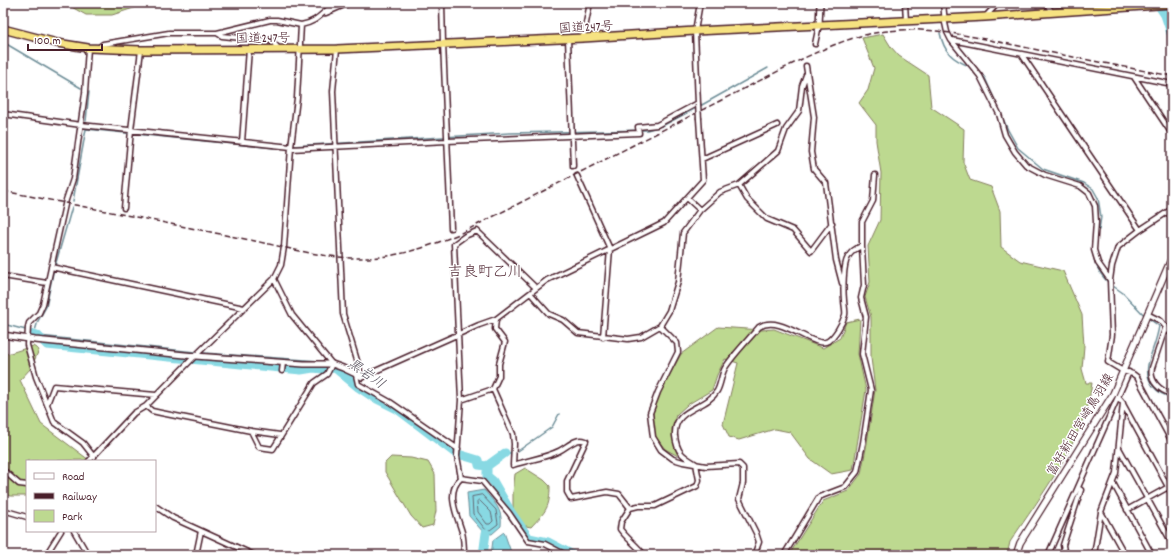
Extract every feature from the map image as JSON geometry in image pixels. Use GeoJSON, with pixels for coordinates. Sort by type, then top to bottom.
{"type":"FeatureCollection","features":[{"type":"Feature","properties":{"kind":"highway","name":"国道247号"},"geometry":{"type":"LineString","coordinates":[[3,29],[57,43],[88,48],[141,50],[279,48],[337,49],[568,39],[695,31],[985,17],[1052,13],[1141,4],[1152,6],[1172,4]]}},
{"type":"Feature","properties":{"kind":"main road","name":"富好新田宮崎鳥羽線"},"geometry":{"type":"LineString","coordinates":[[1016,555],[1020,543],[1126,372],[1145,320],[1171,260]]}},
{"type":"Feature","properties":{"kind":"street"},"geometry":{"type":"LineString","coordinates":[[322,15],[329,5],[337,3]]}},
{"type":"Feature","properties":{"kind":"street"},"geometry":{"type":"LineString","coordinates":[[98,48],[104,44],[169,33],[217,33],[270,20],[301,25],[310,23],[322,15],[349,3]]}},
{"type":"Feature","properties":{"kind":"street"},"geometry":{"type":"LineString","coordinates":[[442,3],[446,134],[451,228]]}},
{"type":"Feature","properties":{"kind":"street"},"geometry":{"type":"LineString","coordinates":[[583,38],[590,3]]}},
{"type":"Feature","properties":{"kind":"street"},"geometry":{"type":"LineString","coordinates":[[362,378],[458,334],[496,319],[531,294],[536,288],[547,280],[664,223],[687,198],[703,180],[695,31],[700,3]]}},
{"type":"Feature","properties":{"kind":"street"},"geometry":{"type":"LineString","coordinates":[[815,44],[819,25],[820,3]]}},
{"type":"Feature","properties":{"kind":"street"},"geometry":{"type":"LineString","coordinates":[[906,3],[906,21]]}},
{"type":"Feature","properties":{"kind":"street"},"geometry":{"type":"LineString","coordinates":[[943,3],[947,32],[951,40],[980,76],[999,114],[1005,136],[1014,152],[1026,165],[1045,175],[1080,186],[1089,194],[1095,206],[1096,222],[1094,250],[1098,263],[1110,280]]}},
{"type":"Feature","properties":{"kind":"street"},"geometry":{"type":"LineString","coordinates":[[985,17],[998,3]]}},
{"type":"Feature","properties":{"kind":"street"},"geometry":{"type":"LineString","coordinates":[[1046,3],[1052,13]]}},
{"type":"Feature","properties":{"kind":"street"},"geometry":{"type":"LineString","coordinates":[[91,460],[134,413],[146,406],[274,279],[281,266],[284,248],[291,147],[297,98],[301,25]]}},
{"type":"Feature","properties":{"kind":"street"},"geometry":{"type":"LineString","coordinates":[[217,33],[222,36],[272,41],[279,48]]}},
{"type":"Feature","properties":{"kind":"street"},"geometry":{"type":"LineString","coordinates":[[568,39],[573,166]]}},
{"type":"Feature","properties":{"kind":"street"},"geometry":{"type":"LineString","coordinates":[[951,40],[1172,84]]}},
{"type":"Feature","properties":{"kind":"street"},"geometry":{"type":"LineString","coordinates":[[88,48],[81,125],[72,179],[43,304],[39,313],[29,323],[27,344],[46,405],[54,422],[82,443],[94,456]]}},
{"type":"Feature","properties":{"kind":"street"},"geometry":{"type":"LineString","coordinates":[[242,142],[249,49]]}},
{"type":"Feature","properties":{"kind":"street"},"geometry":{"type":"LineString","coordinates":[[337,49],[333,91],[343,314],[362,378]]}},
{"type":"Feature","properties":{"kind":"street"},"geometry":{"type":"LineString","coordinates":[[124,208],[130,137],[141,50]]}},
{"type":"Feature","properties":{"kind":"street"},"geometry":{"type":"LineString","coordinates":[[1022,55],[1140,230]]}},
{"type":"Feature","properties":{"kind":"street"},"geometry":{"type":"LineString","coordinates":[[644,555],[620,529],[621,522],[630,508],[638,506],[655,506],[697,486],[700,480],[696,464],[681,455],[676,443],[675,431],[680,419],[687,411],[710,398],[717,391],[721,376],[726,366],[759,327],[765,323],[773,323],[818,342],[824,342],[829,340],[836,332],[845,315],[843,286],[836,260],[826,183],[814,169],[811,152],[814,118],[806,74],[806,66]]}},
{"type":"Feature","properties":{"kind":"street"},"geometry":{"type":"LineString","coordinates":[[531,294],[549,314],[563,320],[578,333],[628,339],[641,337],[660,326],[669,311],[678,282],[683,233],[700,210],[720,192],[739,185],[778,151],[786,129],[798,111],[802,86],[806,74]]}},
{"type":"Feature","properties":{"kind":"street"},"geometry":{"type":"LineString","coordinates":[[1134,77],[1172,134]]}},
{"type":"Feature","properties":{"kind":"street"},"geometry":{"type":"LineString","coordinates":[[3,114],[81,125],[291,147],[639,133],[638,127],[657,125],[698,103]]}},
{"type":"Feature","properties":{"kind":"street"},"geometry":{"type":"LineString","coordinates":[[702,159],[777,125]]}},
{"type":"Feature","properties":{"kind":"street"},"geometry":{"type":"LineString","coordinates":[[784,555],[819,497],[845,487],[857,472],[863,443],[870,390],[862,354],[866,317],[861,298],[864,285],[862,222],[873,201],[875,175]]}},
{"type":"Feature","properties":{"kind":"street"},"geometry":{"type":"LineString","coordinates":[[577,176],[610,249],[603,336]]}},
{"type":"Feature","properties":{"kind":"street"},"geometry":{"type":"LineString","coordinates":[[739,185],[747,199],[767,219],[793,230],[811,251],[832,223]]}},
{"type":"Feature","properties":{"kind":"street"},"geometry":{"type":"LineString","coordinates":[[687,198],[700,210]]}},
{"type":"Feature","properties":{"kind":"street"},"geometry":{"type":"LineString","coordinates":[[1172,209],[1140,230],[1118,247],[1112,266],[1110,280],[1112,335],[1108,362],[1137,377],[1172,442]]}},
{"type":"Feature","properties":{"kind":"street"},"geometry":{"type":"LineString","coordinates":[[460,478],[457,456],[461,400],[454,244],[465,236],[477,232],[536,288]]}},
{"type":"Feature","properties":{"kind":"street"},"geometry":{"type":"LineString","coordinates":[[843,286],[847,258],[856,248],[862,246]]}},
{"type":"Feature","properties":{"kind":"street"},"geometry":{"type":"LineString","coordinates":[[51,267],[244,308]]}},
{"type":"Feature","properties":{"kind":"street"},"geometry":{"type":"LineString","coordinates":[[3,276],[47,283]]}},
{"type":"Feature","properties":{"kind":"street"},"geometry":{"type":"LineString","coordinates":[[274,279],[292,315],[332,364]]}},
{"type":"Feature","properties":{"kind":"street"},"geometry":{"type":"LineString","coordinates":[[1148,314],[1159,319],[1172,335]]}},
{"type":"Feature","properties":{"kind":"street"},"geometry":{"type":"LineString","coordinates":[[461,400],[493,389],[499,376],[499,364],[505,342],[496,329],[496,319]]}},
{"type":"Feature","properties":{"kind":"street"},"geometry":{"type":"LineString","coordinates":[[660,326],[677,343],[678,352],[658,392],[650,413],[653,437],[662,450],[673,459],[706,466],[739,464],[743,468],[743,483],[739,499],[756,532],[759,542],[755,554]]}},
{"type":"Feature","properties":{"kind":"street"},"geometry":{"type":"LineString","coordinates":[[1166,326],[1151,375],[1160,389],[1172,394]]}},
{"type":"Feature","properties":{"kind":"street"},"geometry":{"type":"LineString","coordinates":[[3,335],[28,337],[35,340],[195,356],[282,363],[332,364],[362,378]]}},
{"type":"Feature","properties":{"kind":"street"},"geometry":{"type":"LineString","coordinates":[[282,363],[282,371]]}},
{"type":"Feature","properties":{"kind":"street"},"geometry":{"type":"LineString","coordinates":[[252,431],[259,447],[273,449],[280,435],[314,383],[327,374],[332,364]]}},
{"type":"Feature","properties":{"kind":"street"},"geometry":{"type":"LineString","coordinates":[[1048,555],[1118,397],[1126,372]]}},
{"type":"Feature","properties":{"kind":"street"},"geometry":{"type":"LineString","coordinates":[[356,375],[358,384],[390,402],[458,449]]}},
{"type":"Feature","properties":{"kind":"street"},"geometry":{"type":"LineString","coordinates":[[46,405],[54,386],[156,395]]}},
{"type":"Feature","properties":{"kind":"street"},"geometry":{"type":"LineString","coordinates":[[493,389],[513,434],[514,465],[559,451],[568,444],[582,439],[586,441],[567,482],[567,492],[571,500],[607,492],[619,494],[630,508]]}},
{"type":"Feature","properties":{"kind":"street"},"geometry":{"type":"LineString","coordinates":[[1118,397],[1123,403],[1170,486],[1172,494]]}},
{"type":"Feature","properties":{"kind":"street"},"geometry":{"type":"LineString","coordinates":[[1094,555],[1101,512],[1116,473],[1123,403]]}},
{"type":"Feature","properties":{"kind":"street"},"geometry":{"type":"LineString","coordinates":[[146,406],[161,413],[280,435]]}},
{"type":"Feature","properties":{"kind":"street"},"geometry":{"type":"LineString","coordinates":[[1119,448],[1172,543]]}},
{"type":"Feature","properties":{"kind":"street"},"geometry":{"type":"LineString","coordinates":[[3,470],[19,484],[26,485]]}},
{"type":"Feature","properties":{"kind":"street"},"geometry":{"type":"LineString","coordinates":[[460,478],[455,483],[452,497],[462,535],[464,555]]}},
{"type":"Feature","properties":{"kind":"street"},"geometry":{"type":"LineString","coordinates":[[460,478],[482,481],[509,513],[528,541],[545,544],[566,555]]}},
{"type":"Feature","properties":{"kind":"street"},"geometry":{"type":"LineString","coordinates":[[1113,484],[1152,555]]}},
{"type":"Feature","properties":{"kind":"street"},"geometry":{"type":"LineString","coordinates":[[1127,510],[1170,486]]}},
{"type":"Feature","properties":{"kind":"street"},"geometry":{"type":"LineString","coordinates":[[1071,555],[1064,553],[1063,541],[1081,490],[1078,488]]}},
{"type":"Feature","properties":{"kind":"street"},"geometry":{"type":"LineString","coordinates":[[156,507],[173,518],[254,555]]}},
{"type":"Feature","properties":{"kind":"street"},"geometry":{"type":"LineString","coordinates":[[3,510],[26,517]]}},
{"type":"Feature","properties":{"kind":"street"},"geometry":{"type":"LineString","coordinates":[[1101,512],[1126,555]]}},
{"type":"Feature","properties":{"kind":"street"},"geometry":{"type":"LineString","coordinates":[[196,555],[201,531]]}},
{"type":"Feature","properties":{"kind":"street"},"geometry":{"type":"LineString","coordinates":[[46,555],[60,532]]}},
{"type":"Feature","properties":{"kind":"street"},"geometry":{"type":"LineString","coordinates":[[75,532],[88,555]]}},
{"type":"Feature","properties":{"kind":"green space"},"geometry":{"type":"Polygon","coordinates":[[[70,3],[183,3],[140,6],[112,15],[86,15],[68,5],[70,3]]]}},
{"type":"Feature","properties":{"kind":"green space"},"geometry":{"type":"Polygon","coordinates":[[[883,34],[899,56],[928,75],[931,107],[964,129],[963,162],[970,180],[991,187],[1000,211],[1001,247],[1020,261],[1063,271],[1082,315],[1084,346],[1082,369],[1086,383],[1092,383],[1088,404],[1081,425],[1071,446],[1048,486],[1010,542],[1007,555],[789,555],[823,501],[848,491],[861,474],[867,443],[875,390],[871,358],[871,317],[865,297],[870,282],[868,246],[880,220],[881,173],[876,141],[876,125],[859,103],[868,90],[874,68],[862,38],[883,34]]]}},
{"type":"Feature","properties":{"kind":"green space"},"geometry":{"type":"Polygon","coordinates":[[[860,319],[858,354],[866,390],[853,470],[831,474],[810,459],[790,432],[775,429],[739,440],[729,437],[723,424],[738,363],[725,359],[712,390],[687,405],[676,415],[672,429],[674,444],[678,456],[665,449],[655,436],[653,413],[660,393],[681,354],[718,327],[762,330],[774,329],[823,348],[840,338],[846,322],[860,319]]]}},
{"type":"Feature","properties":{"kind":"green space"},"geometry":{"type":"Polygon","coordinates":[[[33,346],[39,350],[31,368],[20,380],[41,424],[89,460],[26,460],[26,496],[10,496],[3,493],[3,347],[7,354],[33,346]]]}},
{"type":"Feature","properties":{"kind":"green space"},"geometry":{"type":"Polygon","coordinates":[[[391,457],[411,458],[428,462],[435,474],[436,511],[433,525],[422,528],[411,516],[385,472],[385,463],[391,457]]]}},
{"type":"Feature","properties":{"kind":"green space"},"geometry":{"type":"Polygon","coordinates":[[[525,468],[544,480],[550,486],[549,499],[546,509],[531,527],[521,525],[513,513],[515,474],[525,468]]]}},
{"type":"Feature","properties":{"kind":"water"},"geometry":{"type":"Polygon","coordinates":[[[484,490],[497,506],[501,515],[501,526],[492,534],[484,533],[469,516],[467,493],[484,490]]]}},
{"type":"Feature","properties":{"kind":"water"},"geometry":{"type":"Polygon","coordinates":[[[504,532],[512,555],[491,555],[493,540],[504,532]]]}},
{"type":"Feature","properties":{"kind":"waterway"},"geometry":{"type":"LineString","coordinates":[[1157,3],[1165,15],[1172,36]]}},
{"type":"Feature","properties":{"kind":"waterway"},"geometry":{"type":"LineString","coordinates":[[940,33],[946,50],[958,61],[969,66]]}},
{"type":"Feature","properties":{"kind":"waterway"},"geometry":{"type":"LineString","coordinates":[[3,42],[81,88]]}},
{"type":"Feature","properties":{"kind":"waterway"},"geometry":{"type":"LineString","coordinates":[[700,106],[768,68]]}},
{"type":"Feature","properties":{"kind":"waterway"},"geometry":{"type":"LineString","coordinates":[[979,72],[985,78],[1008,130],[1018,148],[1043,169],[1084,183],[1093,189],[1098,198],[1101,217],[1099,230]]}},
{"type":"Feature","properties":{"kind":"waterway"},"geometry":{"type":"LineString","coordinates":[[86,121],[89,92]]}},
{"type":"Feature","properties":{"kind":"waterway"},"geometry":{"type":"LineString","coordinates":[[292,146],[510,133],[647,130],[662,126],[696,108]]}},
{"type":"Feature","properties":{"kind":"waterway"},"geometry":{"type":"LineString","coordinates":[[73,201],[86,129],[274,148],[280,147]]}},
{"type":"Feature","properties":{"kind":"waterway"},"geometry":{"type":"LineString","coordinates":[[30,332],[34,334],[38,321],[46,307],[53,273],[72,207]]}},
{"type":"Feature","properties":{"kind":"waterway"},"geometry":{"type":"LineString","coordinates":[[1093,252],[1094,260],[1108,282]]}},
{"type":"Feature","properties":{"kind":"waterway"},"geometry":{"type":"LineString","coordinates":[[1113,286],[1123,293],[1145,316]]}},
{"type":"Feature","properties":{"kind":"waterway"},"geometry":{"type":"LineString","coordinates":[[1148,318],[1159,326],[1148,365],[1148,376],[1150,382],[1157,390],[1167,396],[1172,397]]}},
{"type":"Feature","properties":{"kind":"waterway"},"geometry":{"type":"LineString","coordinates":[[3,324],[26,330]]}},
{"type":"Feature","properties":{"kind":"waterway","name":"黒岩川"},"geometry":{"type":"LineString","coordinates":[[34,334],[47,345],[301,370],[313,368],[335,368],[373,397],[397,409],[455,453],[478,460],[479,465],[487,466],[487,476],[493,481],[511,512],[529,538],[548,542],[573,555]]}},
{"type":"Feature","properties":{"kind":"waterway"},"geometry":{"type":"LineString","coordinates":[[39,336],[195,352]]}},
{"type":"Feature","properties":{"kind":"waterway"},"geometry":{"type":"LineString","coordinates":[[204,353],[320,361]]}},
{"type":"Feature","properties":{"kind":"waterway"},"geometry":{"type":"LineString","coordinates":[[518,451],[552,427],[559,414]]}},
{"type":"Feature","properties":{"kind":"waterway"},"geometry":{"type":"LineString","coordinates":[[505,453],[512,453]]}},
{"type":"Feature","properties":{"kind":"waterway"},"geometry":{"type":"LineString","coordinates":[[487,466],[505,453]]}},
{"type":"Feature","properties":{"kind":"waterway"},"geometry":{"type":"LineString","coordinates":[[483,555],[486,533]]}},
{"type":"Feature","properties":{"kind":"railway"},"geometry":{"type":"LineString","coordinates":[[3,191],[311,253],[353,258],[381,257],[408,252],[459,234],[802,59],[833,45],[865,35],[904,30],[952,33],[1172,76]]}},
{"type":"Feature","properties":{"kind":"district","name":"吉良町乙川"},"geometry":{"type":"Point","coordinates":[485,271]}}]}
